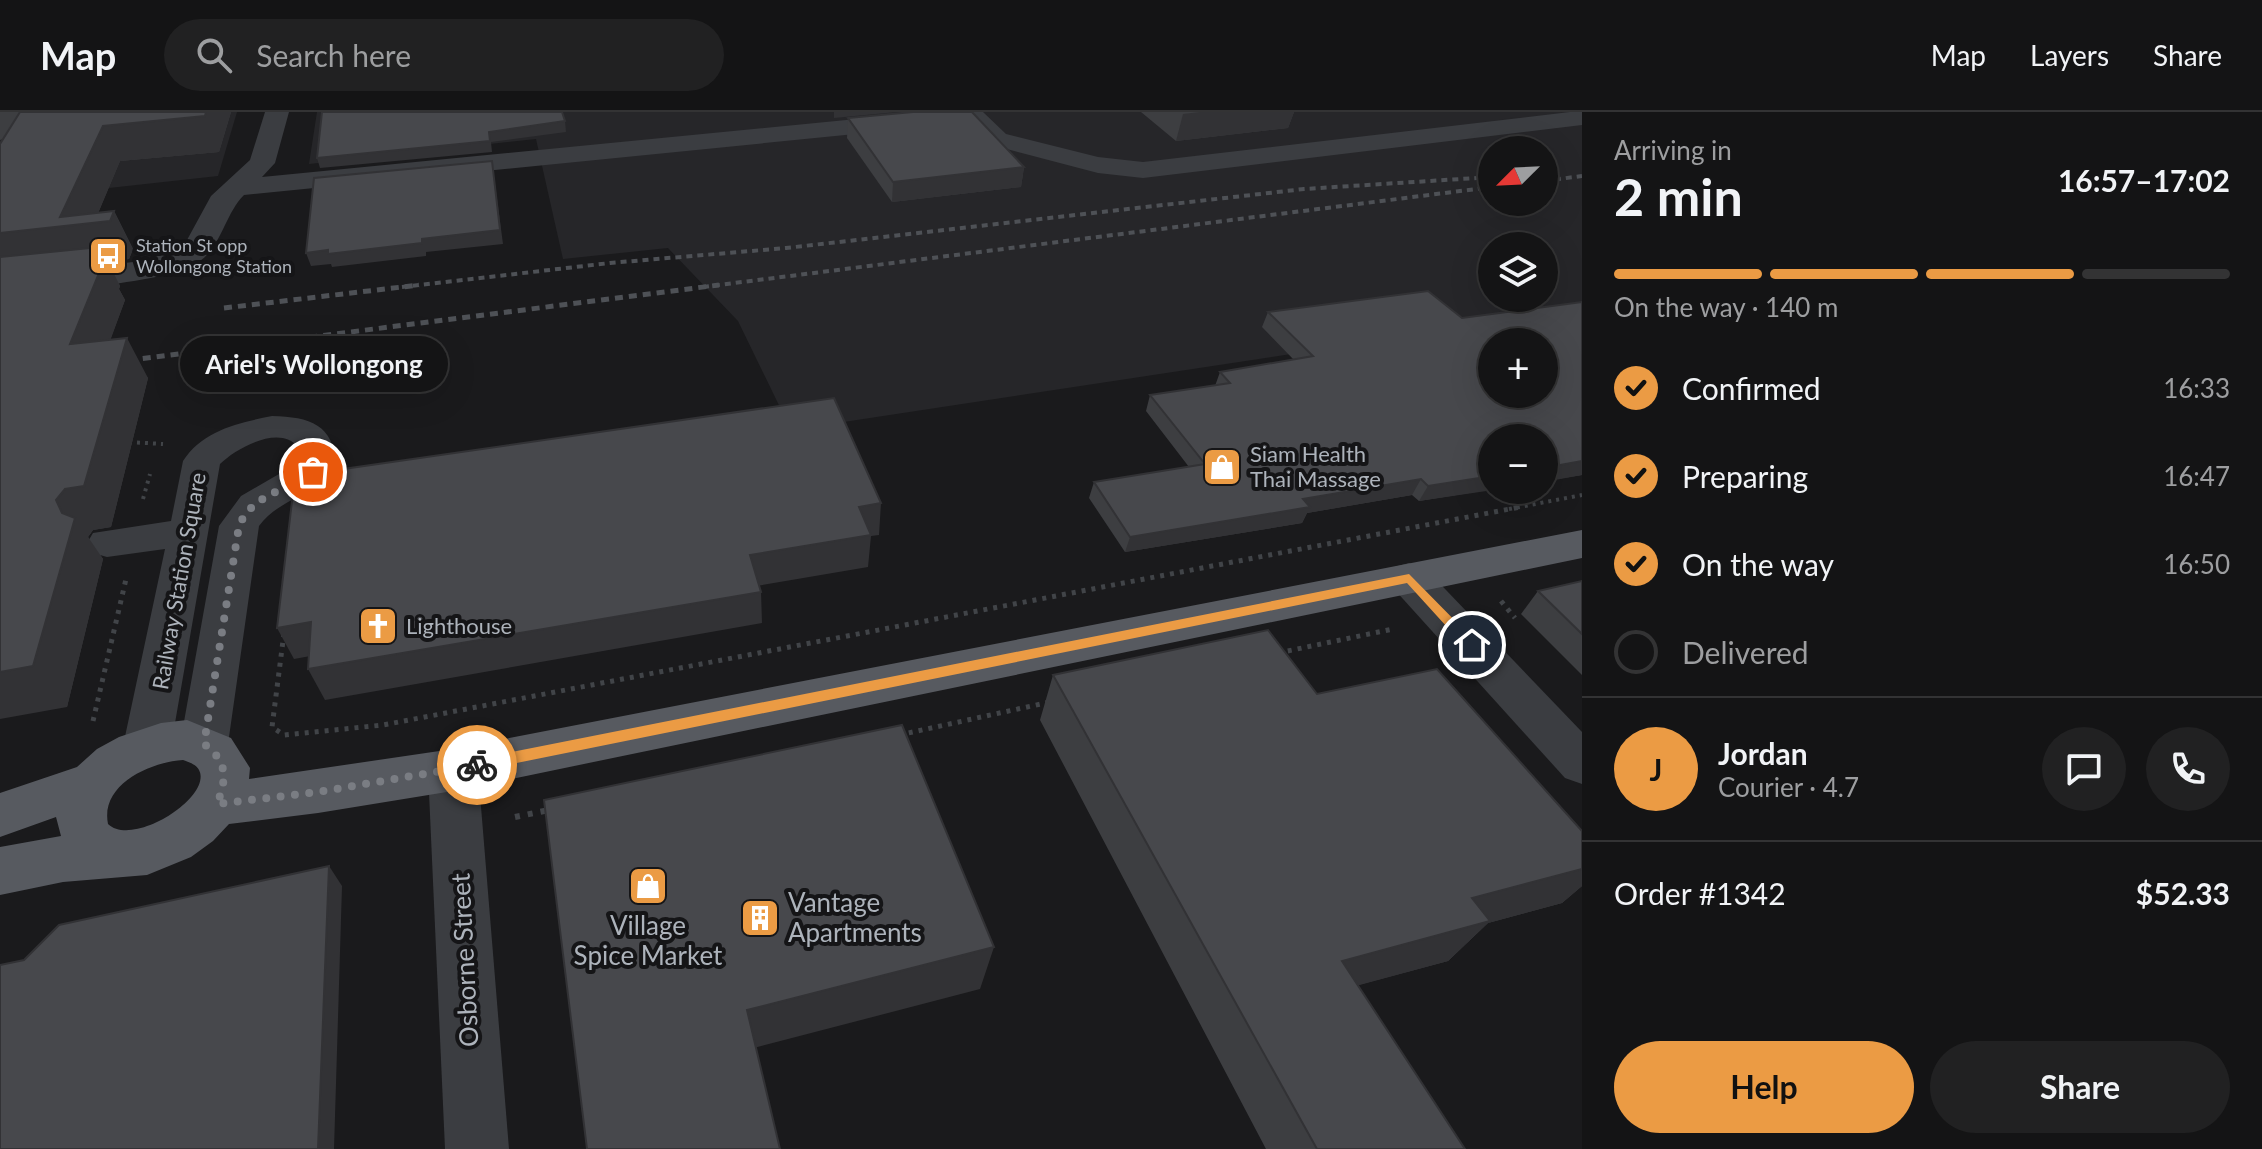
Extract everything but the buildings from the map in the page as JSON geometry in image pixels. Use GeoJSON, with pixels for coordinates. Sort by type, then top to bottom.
{"type":"FeatureCollection","features":[{"type":"Feature","properties":{"kind":"main road"},"geometry":{"type":"LineString","coordinates":[[217,804],[318,792],[453,770],[1582,544]]}},
{"type":"Feature","properties":{"kind":"main road"},"geometry":{"type":"LineString","coordinates":[[0,871],[63,859],[132,855],[172,843],[206,818],[217,804],[224,785],[225,768],[217,754],[204,744],[187,740],[167,741],[147,746],[109,767],[94,782],[83,801],[79,820],[84,836],[96,848],[114,855]]}},
{"type":"Feature","properties":{"kind":"main road"},"geometry":{"type":"LineString","coordinates":[[0,815],[94,782]]}},
{"type":"Feature","properties":{"kind":"street"},"geometry":{"type":"LineString","coordinates":[[0,286],[146,270],[179,261],[200,244],[215,211],[262,163],[277,112]]}},
{"type":"Feature","properties":{"kind":"street"},"geometry":{"type":"LineString","coordinates":[[235,188],[972,115],[997,139],[1098,165],[1143,170],[1582,118]]}},
{"type":"Feature","properties":{"kind":"street","name":"Railway Station Square"},"geometry":{"type":"LineString","coordinates":[[147,746],[202,461],[213,446],[249,432],[287,428],[307,433],[317,444],[319,458],[313,472],[264,497],[248,511],[239,526],[204,744]]}},
{"type":"Feature","properties":{"kind":"street"},"geometry":{"type":"LineString","coordinates":[[110,530],[190,518]]}},
{"type":"Feature","properties":{"kind":"street"},"geometry":{"type":"LineString","coordinates":[[1409,578],[1582,764]]}},
{"type":"Feature","properties":{"kind":"street","name":"Osborne Street"},"geometry":{"type":"LineString","coordinates":[[453,770],[477,1149]]}},
{"type":"Feature","properties":{"kind":"path"},"geometry":{"type":"LineString","coordinates":[[123,441],[168,444]]}},
{"type":"Feature","properties":{"kind":"path"},"geometry":{"type":"LineString","coordinates":[[284,629],[272,727],[284,735],[383,725],[1582,495]]}},
{"type":"Feature","properties":{"kind":"path"},"geometry":{"type":"LineString","coordinates":[[1269,655],[1393,629]]}},
{"type":"Feature","properties":{"kind":"path"},"geometry":{"type":"LineString","coordinates":[[897,735],[1052,702]]}},
{"type":"Feature","properties":{"kind":"path"},"geometry":{"type":"LineString","coordinates":[[515,817],[557,808]]}},
{"type":"Feature","properties":{"kind":"shaded area"},"geometry":{"type":"Polygon","coordinates":[[[57,112],[237,112],[218,176],[0,200],[0,117],[57,112]]]}},
{"type":"Feature","properties":{"kind":"shaded area"},"geometry":{"type":"Polygon","coordinates":[[[317,112],[1582,112],[1582,310],[791,430],[738,321],[668,248],[563,259],[536,139],[309,164],[317,112]]]}},
{"type":"Feature","properties":{"kind":"railway"},"geometry":{"type":"LineString","coordinates":[[1558,179],[1582,176]]}},
{"type":"Feature","properties":{"kind":"railway"},"geometry":{"type":"LineString","coordinates":[[404,287],[610,263],[786,248],[1304,189],[1478,178]]}},
{"type":"Feature","properties":{"kind":"railway"},"geometry":{"type":"LineString","coordinates":[[703,287],[1478,189]]}},
{"type":"Feature","properties":{"kind":"railway"},"geometry":{"type":"LineString","coordinates":[[404,287],[419,285]]}},
{"type":"Feature","properties":{"kind":"railway"},"geometry":{"type":"LineString","coordinates":[[115,362],[719,285]]}},
{"type":"Feature","properties":{"kind":"railway"},"geometry":{"type":"LineString","coordinates":[[224,308],[404,287]]}},
{"type":"Feature","properties":{"kind":"way so far"},"geometry":{"type":"LineString","coordinates":[[313,472],[264,497],[248,511],[239,526],[204,744],[217,754],[225,768],[224,785],[217,804],[265,800],[477,765]]}},
{"type":"Feature","properties":{"kind":"place","name":"Station St opp Wollongong Station"},"geometry":{"type":"Point","coordinates":[108,256]}},
{"type":"Feature","properties":{"kind":"place","name":"Siam Health Thai Massage"},"geometry":{"type":"Point","coordinates":[1222,467]}},
{"type":"Feature","properties":{"kind":"place","name":"Ariel's Wollongong"},"geometry":{"type":"Point","coordinates":[313,472]}},
{"type":"Feature","properties":{"kind":"place","name":"Lighthouse"},"geometry":{"type":"Point","coordinates":[378,626]}},
{"type":"Feature","properties":{"kind":"place","name":"Village Spice Market"},"geometry":{"type":"Point","coordinates":[648,886]}},
{"type":"Feature","properties":{"kind":"place","name":"Vantage Apartments"},"geometry":{"type":"Point","coordinates":[760,918]}},
{"type":"Feature","properties":{"kind":"route"},"geometry":{"type":"LineString","coordinates":[[477,765],[1409,578],[1472,645]]}}]}
